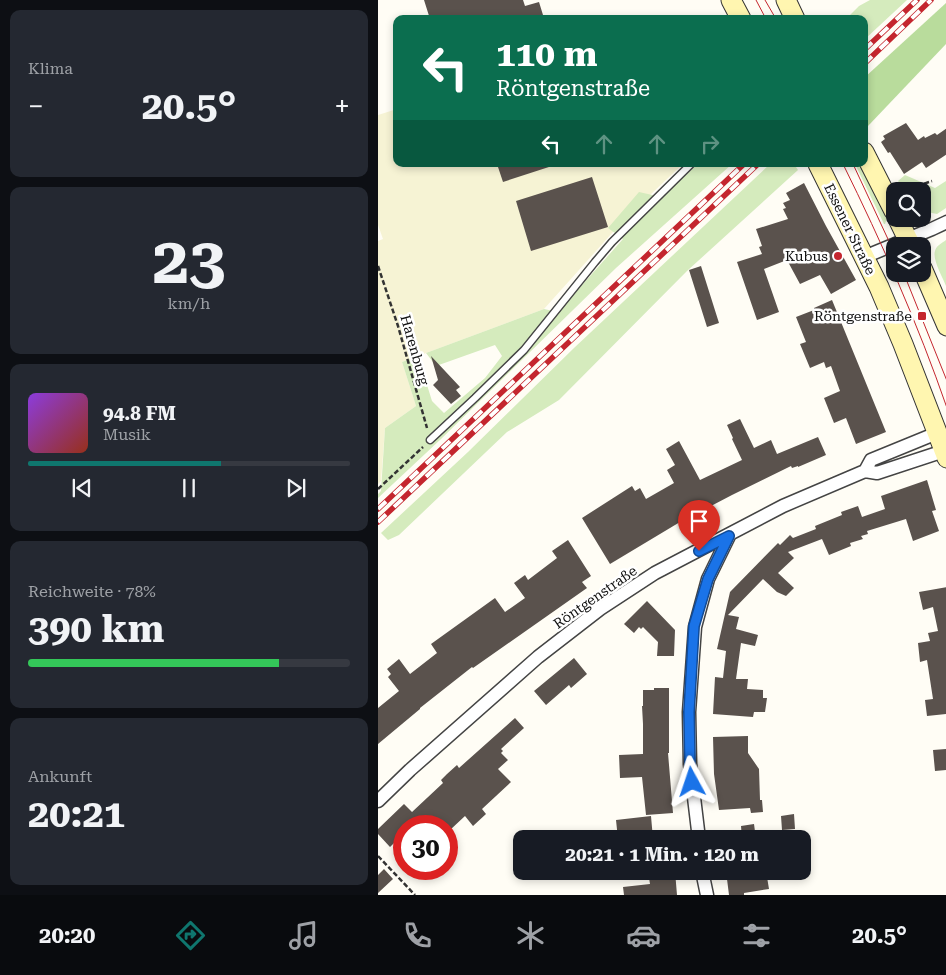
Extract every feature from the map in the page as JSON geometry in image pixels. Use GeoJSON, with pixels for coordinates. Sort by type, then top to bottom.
{"type":"FeatureCollection","features":[{"type":"Feature","properties":{"kind":"main road"},"geometry":{"type":"LineString","coordinates":[[731,0],[739,15]]}},
{"type":"Feature","properties":{"kind":"main road"},"geometry":{"type":"LineString","coordinates":[[786,0],[793,15]]}},
{"type":"Feature","properties":{"kind":"main road"},"geometry":{"type":"LineString","coordinates":[[868,160],[886,195]]}},
{"type":"Feature","properties":{"kind":"main road","name":"Essener Straße"},"geometry":{"type":"LineString","coordinates":[[819,167],[879,287],[944,444]]}},
{"type":"Feature","properties":{"kind":"main road"},"geometry":{"type":"LineString","coordinates":[[928,282],[946,326]]}},
{"type":"Feature","properties":{"kind":"street"},"geometry":{"type":"LineString","coordinates":[[919,237],[946,222]]}},
{"type":"Feature","properties":{"kind":"street"},"geometry":{"type":"LineString","coordinates":[[864,257],[886,250]]}},
{"type":"Feature","properties":{"kind":"street","name":"Röntgenstraße"},"geometry":{"type":"LineString","coordinates":[[865,471],[871,460],[944,444]]}},
{"type":"Feature","properties":{"kind":"street","name":"Röntgenstraße"},"geometry":{"type":"LineString","coordinates":[[378,801],[410,770],[531,663],[600,609],[656,574],[783,506],[865,471],[877,473],[944,444]]}},
{"type":"Feature","properties":{"kind":"street"},"geometry":{"type":"LineString","coordinates":[[697,830],[690,764],[689,712],[694,626],[708,579],[729,536]]}},
{"type":"Feature","properties":{"kind":"street"},"geometry":{"type":"LineString","coordinates":[[704,880],[707,895]]}},
{"type":"Feature","properties":{"kind":"lane"},"geometry":{"type":"LineString","coordinates":[[430,440],[524,350],[606,249],[688,167]]}},
{"type":"Feature","properties":{"kind":"path","name":"Harenburg"},"geometry":{"type":"LineString","coordinates":[[378,266],[398,326],[430,440]]}},
{"type":"Feature","properties":{"kind":"path"},"geometry":{"type":"LineString","coordinates":[[378,489],[430,440]]}},
{"type":"Feature","properties":{"kind":"path"},"geometry":{"type":"LineString","coordinates":[[378,856],[415,895]]}},
{"type":"Feature","properties":{"kind":"shaded area"},"geometry":{"type":"Polygon","coordinates":[[[393,110],[393,167],[680,167],[613,232],[544,309],[402,362],[416,406],[385,428],[381,481],[378,484],[378,241],[383,239],[378,225],[378,115],[393,110]]]}},
{"type":"Feature","properties":{"kind":"green space"},"geometry":{"type":"Polygon","coordinates":[[[870,0],[907,0],[868,36],[868,15],[850,15],[859,6],[870,0]]]}},
{"type":"Feature","properties":{"kind":"green space"},"geometry":{"type":"Polygon","coordinates":[[[946,3],[946,44],[868,126],[868,74],[946,3]]]}},
{"type":"Feature","properties":{"kind":"green space"},"geometry":{"type":"Polygon","coordinates":[[[695,167],[729,167],[616,268],[378,498],[378,494],[381,491],[385,428],[416,406],[402,362],[418,356],[432,401],[444,413],[485,378],[502,356],[495,345],[436,366],[426,353],[544,309],[558,312],[623,239],[608,228],[639,192],[661,197],[695,167]]]}},
{"type":"Feature","properties":{"kind":"green space"},"geometry":{"type":"Polygon","coordinates":[[[767,167],[796,167],[798,170],[687,271],[559,400],[507,432],[399,535],[388,540],[381,533],[468,452],[574,348],[767,167]]]}},
{"type":"Feature","properties":{"kind":"green space"},"geometry":{"type":"Polygon","coordinates":[[[856,167],[862,167],[886,216],[885,224],[856,167]]]}},
{"type":"Feature","properties":{"kind":"green space"},"geometry":{"type":"Polygon","coordinates":[[[905,175],[921,182],[899,182],[905,175]]]}},
{"type":"Feature","properties":{"kind":"green space"},"geometry":{"type":"Polygon","coordinates":[[[946,181],[946,208],[937,214],[931,213],[931,186],[935,188],[946,181]]]}},
{"type":"Feature","properties":{"kind":"green space"},"geometry":{"type":"Polygon","coordinates":[[[946,240],[946,286],[934,254],[939,245],[946,240]]]}},
{"type":"Feature","properties":{"kind":"building"},"geometry":{"type":"Polygon","coordinates":[[[424,0],[523,0],[525,6],[539,2],[543,15],[429,15],[424,0]]]}},
{"type":"Feature","properties":{"kind":"building"},"geometry":{"type":"Polygon","coordinates":[[[906,123],[918,140],[935,133],[937,135],[947,128],[947,154],[926,168],[922,162],[904,174],[881,142],[885,139],[883,136],[906,123]]]}},
{"type":"Feature","properties":{"kind":"building"},"geometry":{"type":"Polygon","coordinates":[[[498,167],[549,167],[503,182],[498,167]]]}},
{"type":"Feature","properties":{"kind":"building"},"geometry":{"type":"Polygon","coordinates":[[[592,177],[608,227],[531,251],[516,201],[592,177]]]}},
{"type":"Feature","properties":{"kind":"building"},"geometry":{"type":"Polygon","coordinates":[[[804,183],[856,280],[831,294],[820,275],[800,284],[787,260],[764,269],[779,312],[757,320],[737,262],[762,254],[759,247],[762,246],[756,229],[788,219],[783,209],[786,208],[783,203],[790,200],[786,193],[804,183]]]}},
{"type":"Feature","properties":{"kind":"building"},"geometry":{"type":"Polygon","coordinates":[[[701,266],[719,323],[707,327],[689,270],[701,266]]]}},
{"type":"Feature","properties":{"kind":"building"},"geometry":{"type":"Polygon","coordinates":[[[832,300],[886,432],[856,444],[846,418],[834,423],[824,398],[840,391],[831,366],[826,368],[824,362],[810,368],[800,344],[806,342],[796,317],[832,300]]]}},
{"type":"Feature","properties":{"kind":"building"},"geometry":{"type":"Polygon","coordinates":[[[431,356],[460,387],[456,390],[461,396],[451,404],[433,385],[438,380],[431,356]]]}},
{"type":"Feature","properties":{"kind":"building"},"geometry":{"type":"Polygon","coordinates":[[[740,419],[754,448],[771,440],[777,454],[818,437],[826,455],[798,467],[792,468],[791,466],[690,516],[610,564],[582,518],[632,486],[635,491],[640,488],[646,499],[674,483],[667,470],[675,465],[666,449],[679,441],[700,480],[742,460],[727,425],[740,419]]]}},
{"type":"Feature","properties":{"kind":"building"},"geometry":{"type":"Polygon","coordinates":[[[927,480],[936,510],[932,511],[939,531],[913,541],[906,519],[867,531],[868,534],[861,536],[863,539],[850,543],[851,546],[829,555],[822,539],[788,552],[794,558],[778,573],[794,588],[786,596],[777,592],[763,579],[728,615],[739,617],[736,629],[758,635],[755,646],[741,643],[736,679],[748,679],[747,689],[763,690],[763,698],[767,698],[765,712],[754,712],[753,717],[713,714],[715,677],[723,678],[726,651],[717,649],[730,592],[778,543],[780,545],[790,535],[793,538],[816,529],[815,526],[842,515],[841,512],[858,506],[862,517],[885,509],[881,496],[927,480]]]}},
{"type":"Feature","properties":{"kind":"building"},"geometry":{"type":"Polygon","coordinates":[[[568,540],[591,576],[582,582],[587,588],[472,667],[378,744],[378,708],[399,691],[388,677],[391,674],[387,669],[399,659],[410,674],[437,653],[431,644],[495,598],[505,612],[525,598],[514,583],[525,575],[528,580],[557,558],[552,551],[568,540]]]}},
{"type":"Feature","properties":{"kind":"building"},"geometry":{"type":"Polygon","coordinates":[[[947,587],[947,714],[927,716],[925,700],[933,699],[927,660],[920,662],[918,643],[930,641],[928,633],[938,631],[933,607],[923,610],[919,592],[947,587]]]}},
{"type":"Feature","properties":{"kind":"building"},"geometry":{"type":"Polygon","coordinates":[[[647,601],[675,630],[674,656],[657,656],[658,642],[643,627],[641,629],[639,627],[634,633],[624,624],[647,601]]]}},
{"type":"Feature","properties":{"kind":"building"},"geometry":{"type":"Polygon","coordinates":[[[574,658],[587,674],[571,688],[569,685],[546,705],[534,691],[574,658]]]}},
{"type":"Feature","properties":{"kind":"building"},"geometry":{"type":"Polygon","coordinates":[[[654,688],[669,688],[668,753],[673,813],[646,815],[642,777],[620,778],[619,755],[643,754],[643,690],[654,690],[654,688]]]}},
{"type":"Feature","properties":{"kind":"building"},"geometry":{"type":"Polygon","coordinates":[[[515,718],[524,728],[501,749],[503,751],[501,753],[508,760],[498,769],[511,782],[482,809],[486,814],[473,826],[465,816],[458,823],[458,815],[393,815],[393,844],[390,847],[378,834],[378,829],[404,804],[412,812],[443,783],[441,780],[447,774],[457,765],[459,768],[515,718]]]}},
{"type":"Feature","properties":{"kind":"building"},"geometry":{"type":"Polygon","coordinates":[[[748,736],[748,753],[759,769],[760,800],[762,800],[763,812],[751,813],[750,808],[719,810],[714,774],[713,737],[748,736]]]}},
{"type":"Feature","properties":{"kind":"building"},"geometry":{"type":"Polygon","coordinates":[[[947,749],[947,770],[935,771],[933,750],[947,749]]]}},
{"type":"Feature","properties":{"kind":"building"},"geometry":{"type":"Polygon","coordinates":[[[794,814],[795,829],[782,830],[781,816],[794,814]]]}},
{"type":"Feature","properties":{"kind":"building"},"geometry":{"type":"Polygon","coordinates":[[[651,816],[652,830],[617,830],[616,820],[651,816]]]}},
{"type":"Feature","properties":{"kind":"building"},"geometry":{"type":"Polygon","coordinates":[[[754,824],[755,830],[741,830],[741,826],[754,824]]]}},
{"type":"Feature","properties":{"kind":"building"},"geometry":{"type":"Polygon","coordinates":[[[384,869],[393,879],[378,893],[378,875],[384,869]]]}},
{"type":"Feature","properties":{"kind":"building"},"geometry":{"type":"Polygon","coordinates":[[[649,880],[676,880],[677,895],[624,895],[623,887],[650,884],[649,880]]]}},
{"type":"Feature","properties":{"kind":"building"},"geometry":{"type":"Polygon","coordinates":[[[727,880],[768,880],[769,889],[744,893],[744,895],[729,895],[727,880]]]}},
{"type":"Feature","properties":{"kind":"tram line"},"geometry":{"type":"LineString","coordinates":[[756,0],[764,15]]}},
{"type":"Feature","properties":{"kind":"tram line"},"geometry":{"type":"LineString","coordinates":[[765,0],[774,15]]}},
{"type":"Feature","properties":{"kind":"tram line"},"geometry":{"type":"LineString","coordinates":[[844,167],[899,284],[947,408]]}},
{"type":"Feature","properties":{"kind":"tram line"},"geometry":{"type":"LineString","coordinates":[[854,167],[887,237]]}},
{"type":"Feature","properties":{"kind":"tram line"},"geometry":{"type":"LineString","coordinates":[[907,282],[947,381]]}},
{"type":"Feature","properties":{"kind":"railway"},"geometry":{"type":"LineString","coordinates":[[868,46],[917,0]]}},
{"type":"Feature","properties":{"kind":"railway"},"geometry":{"type":"LineString","coordinates":[[868,60],[931,0]]}},
{"type":"Feature","properties":{"kind":"railway"},"geometry":{"type":"LineString","coordinates":[[378,509],[741,167]]}},
{"type":"Feature","properties":{"kind":"railway"},"geometry":{"type":"LineString","coordinates":[[378,522],[755,167]]}},
{"type":"Feature","properties":{"kind":"place","name":"Kubus"},"geometry":{"type":"Point","coordinates":[838,256]}},
{"type":"Feature","properties":{"kind":"place","name":"Röntgenstraße"},"geometry":{"type":"Point","coordinates":[922,316]}},
{"type":"Feature","properties":{"kind":"route"},"geometry":{"type":"LineString","coordinates":[[692,782],[689,712],[694,626],[708,579],[729,536],[699,551]]}}]}
